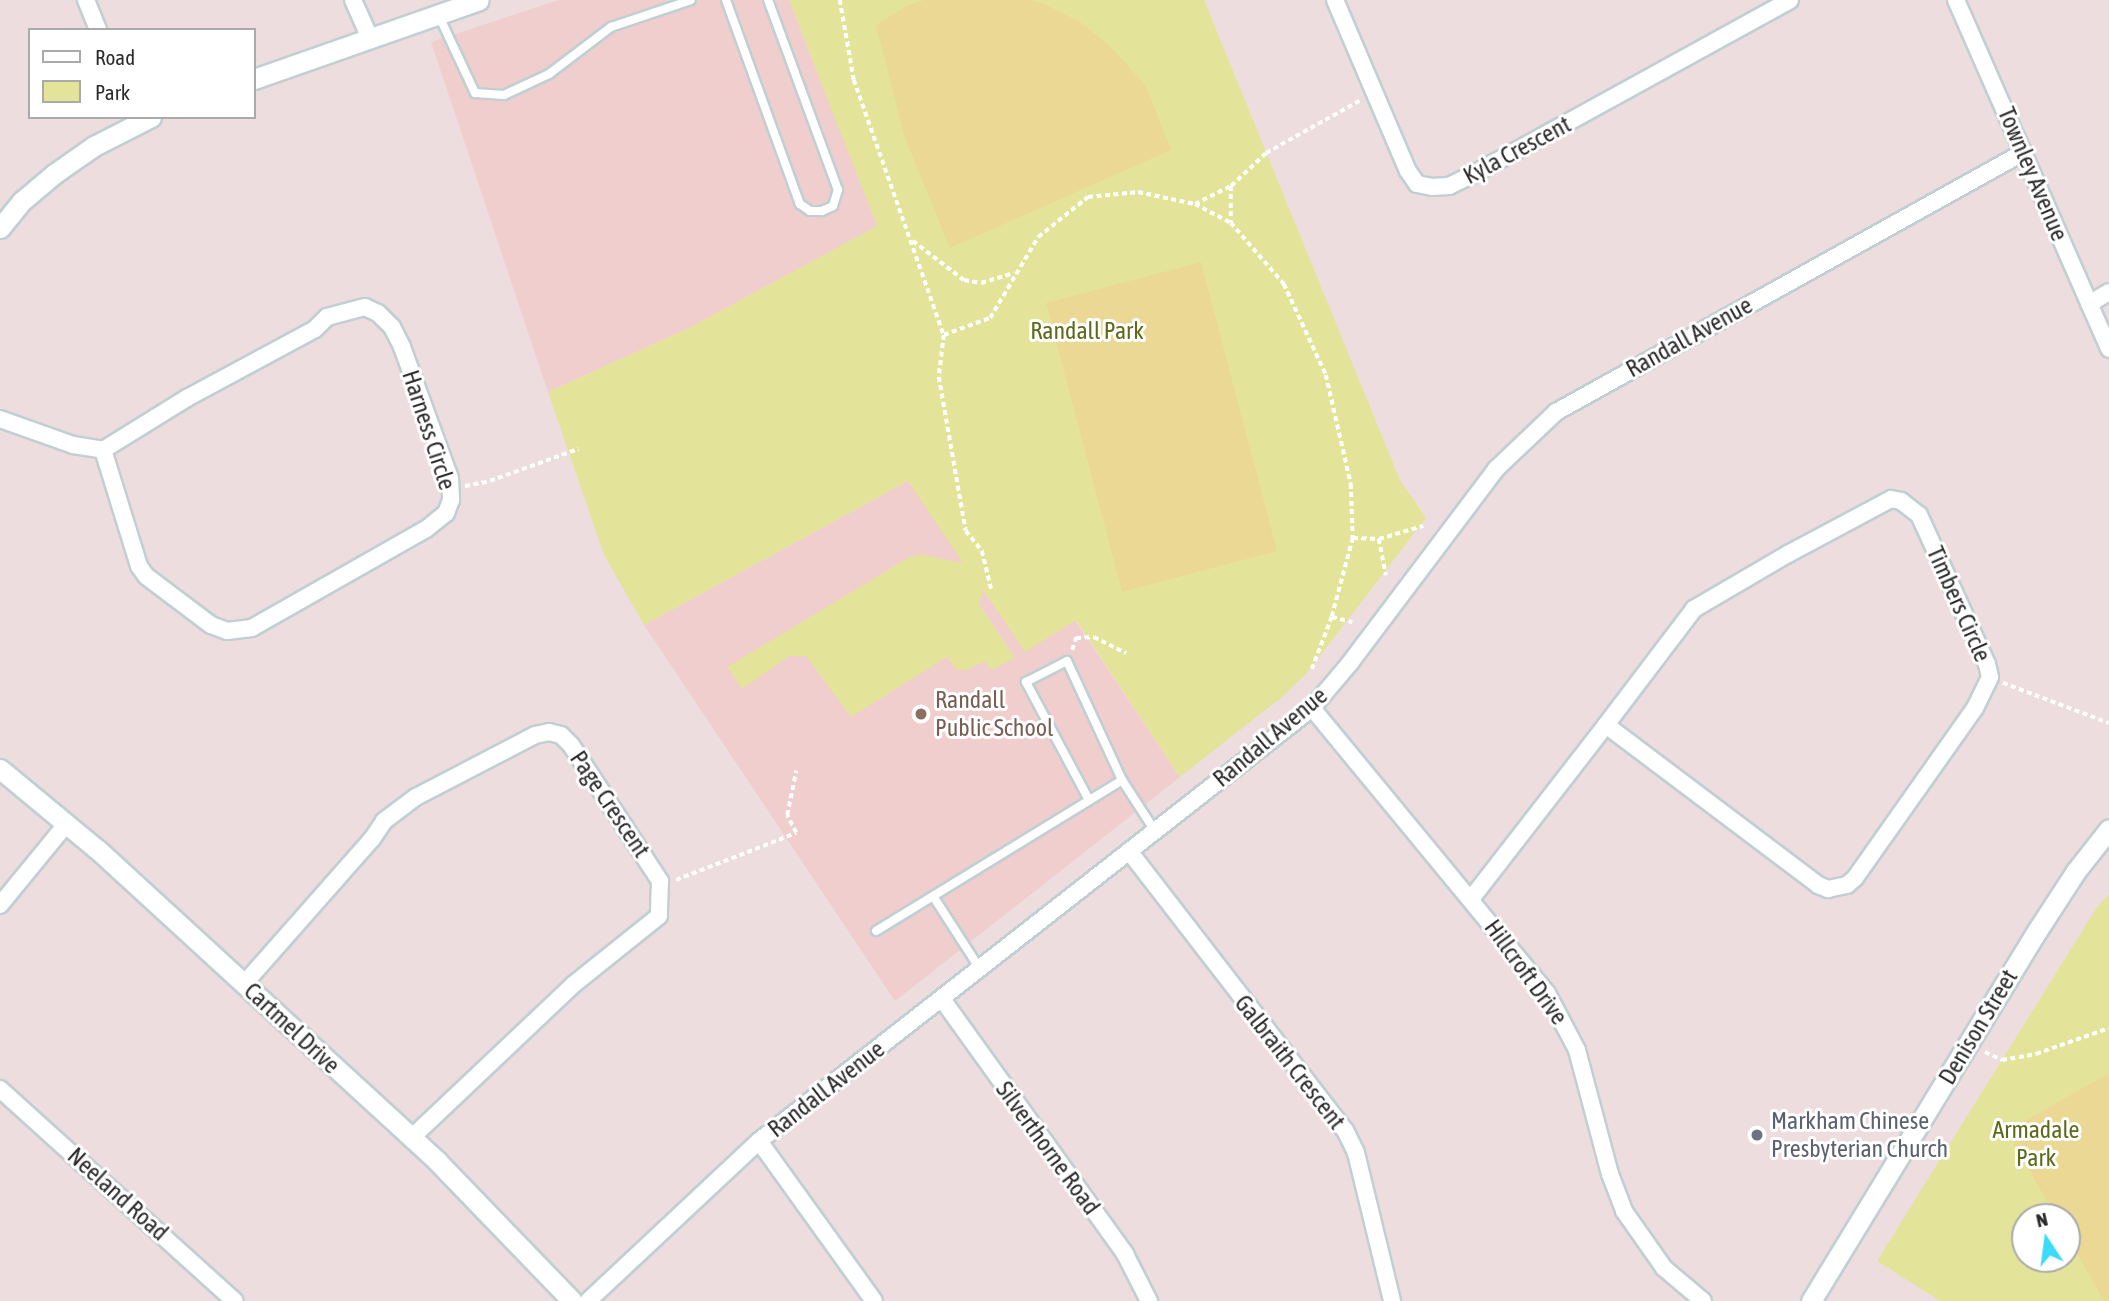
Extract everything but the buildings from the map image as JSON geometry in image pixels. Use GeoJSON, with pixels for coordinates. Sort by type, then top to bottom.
{"type":"FeatureCollection","features":[{"type":"Feature","properties":{"kind":"street"},"geometry":{"type":"LineString","coordinates":[[86,0],[97,28]]}},
{"type":"Feature","properties":{"kind":"street"},"geometry":{"type":"LineString","coordinates":[[353,0],[369,36]]}},
{"type":"Feature","properties":{"kind":"street"},"geometry":{"type":"LineString","coordinates":[[256,78],[369,36],[479,0]]}},
{"type":"Feature","properties":{"kind":"street","name":"Kyla Crescent"},"geometry":{"type":"LineString","coordinates":[[1335,0],[1374,93],[1417,184],[1448,186],[1790,0]]}},
{"type":"Feature","properties":{"kind":"street","name":"Townley Avenue"},"geometry":{"type":"LineString","coordinates":[[1956,0],[2109,349]]}},
{"type":"Feature","properties":{"kind":"street"},"geometry":{"type":"LineString","coordinates":[[0,228],[22,201],[54,174],[94,146],[141,119]]}},
{"type":"Feature","properties":{"kind":"street","name":"Randall Avenue"},"geometry":{"type":"LineString","coordinates":[[588,1301],[759,1141],[1312,708],[1379,626],[1496,469],[1556,412],[2024,152]]}},
{"type":"Feature","properties":{"kind":"street"},"geometry":{"type":"LineString","coordinates":[[2089,304],[2109,292]]}},
{"type":"Feature","properties":{"kind":"street","name":"Harness Circle"},"geometry":{"type":"LineString","coordinates":[[365,306],[378,313],[392,327],[402,347],[450,478],[449,489],[452,500],[446,513],[426,529],[252,628],[227,631],[211,625],[146,576],[139,566],[103,450],[187,398],[315,328],[327,317],[365,306]]}},
{"type":"Feature","properties":{"kind":"street"},"geometry":{"type":"LineString","coordinates":[[0,419],[73,445],[103,450]]}},
{"type":"Feature","properties":{"kind":"street","name":"Timbers Circle"},"geometry":{"type":"LineString","coordinates":[[1471,899],[1694,609],[1754,573],[1891,499],[1901,501],[1920,515],[1987,664],[1990,677],[1975,708],[1855,878],[1838,888],[1818,884],[1606,725]]}},
{"type":"Feature","properties":{"kind":"street","name":"Hillcroft Drive"},"geometry":{"type":"LineString","coordinates":[[1312,708],[1542,986],[1566,1025],[1580,1062],[1610,1174],[1634,1229],[1664,1268],[1703,1301]]}},
{"type":"Feature","properties":{"kind":"street","name":"Page Crescent"},"geometry":{"type":"LineString","coordinates":[[244,984],[373,839],[384,821],[416,797],[535,735],[549,732],[561,735],[572,745],[660,881],[659,916],[573,985],[412,1138]]}},
{"type":"Feature","properties":{"kind":"street","name":"Cartmel Drive"},"geometry":{"type":"LineString","coordinates":[[0,768],[67,824],[412,1138],[468,1191],[572,1301]]}},
{"type":"Feature","properties":{"kind":"street"},"geometry":{"type":"LineString","coordinates":[[0,905],[67,824]]}},
{"type":"Feature","properties":{"kind":"street","name":"Denison Street"},"geometry":{"type":"LineString","coordinates":[[1811,1301],[2037,931],[2076,871],[2109,829]]}},
{"type":"Feature","properties":{"kind":"street","name":"Galbraith Crescent"},"geometry":{"type":"LineString","coordinates":[[1129,851],[1345,1130],[1356,1153],[1392,1301]]}},
{"type":"Feature","properties":{"kind":"street","name":"Silverthorne Road"},"geometry":{"type":"LineString","coordinates":[[942,999],[1125,1254],[1149,1301]]}},
{"type":"Feature","properties":{"kind":"street","name":"Neeland Road"},"geometry":{"type":"LineString","coordinates":[[0,1089],[235,1301]]}},
{"type":"Feature","properties":{"kind":"street"},"geometry":{"type":"LineString","coordinates":[[759,1141],[874,1301]]}},
{"type":"Feature","properties":{"kind":"lane"},"geometry":{"type":"LineString","coordinates":[[438,13],[475,93],[504,95],[550,74],[611,27],[691,0]]}},
{"type":"Feature","properties":{"kind":"lane"},"geometry":{"type":"LineString","coordinates":[[726,0],[800,204],[810,211],[822,211],[833,206],[838,190],[768,0]]}},
{"type":"Feature","properties":{"kind":"lane"},"geometry":{"type":"LineString","coordinates":[[1089,800],[1026,682],[1067,661],[1122,780],[1155,831]]}},
{"type":"Feature","properties":{"kind":"lane"},"geometry":{"type":"LineString","coordinates":[[876,931],[1122,780]]}},
{"type":"Feature","properties":{"kind":"lane"},"geometry":{"type":"LineString","coordinates":[[933,896],[980,968]]}},
{"type":"Feature","properties":{"kind":"path"},"geometry":{"type":"LineString","coordinates":[[840,0],[854,80],[944,335],[939,377],[966,531],[982,551],[992,592]]}},
{"type":"Feature","properties":{"kind":"path"},"geometry":{"type":"LineString","coordinates":[[1195,205],[1230,186],[1266,153],[1374,93]]}},
{"type":"Feature","properties":{"kind":"path"},"geometry":{"type":"LineString","coordinates":[[1230,186],[1231,223]]}},
{"type":"Feature","properties":{"kind":"path"},"geometry":{"type":"LineString","coordinates":[[944,335],[990,317],[1038,237],[1088,197],[1139,192],[1195,205],[1231,223],[1284,284],[1326,375],[1351,484],[1353,538],[1332,618],[1311,671]]}},
{"type":"Feature","properties":{"kind":"path"},"geometry":{"type":"LineString","coordinates":[[911,239],[964,280],[981,283],[1015,273]]}},
{"type":"Feature","properties":{"kind":"path"},"geometry":{"type":"LineString","coordinates":[[449,489],[490,481],[578,449]]}},
{"type":"Feature","properties":{"kind":"path"},"geometry":{"type":"LineString","coordinates":[[1353,538],[1379,539],[1423,526]]}},
{"type":"Feature","properties":{"kind":"path"},"geometry":{"type":"LineString","coordinates":[[1379,539],[1386,575]]}},
{"type":"Feature","properties":{"kind":"path"},"geometry":{"type":"LineString","coordinates":[[1332,618],[1352,622]]}},
{"type":"Feature","properties":{"kind":"path"},"geometry":{"type":"LineString","coordinates":[[1067,661],[1076,638],[1094,636],[1126,653]]}},
{"type":"Feature","properties":{"kind":"path"},"geometry":{"type":"LineString","coordinates":[[1990,677],[2109,723]]}},
{"type":"Feature","properties":{"kind":"path"},"geometry":{"type":"LineString","coordinates":[[660,881],[673,881],[796,833],[786,815],[796,771]]}},
{"type":"Feature","properties":{"kind":"path"},"geometry":{"type":"LineString","coordinates":[[2001,1060],[2036,1054],[2109,1028]]}},
{"type":"Feature","properties":{"kind":"shaded area"},"geometry":{"type":"Polygon","coordinates":[[[559,0],[789,0],[878,226],[689,328],[548,392],[431,42],[559,0]]]}},
{"type":"Feature","properties":{"kind":"shaded area","name":"Randall Public School"},"geometry":{"type":"Polygon","coordinates":[[[908,481],[1025,651],[1075,620],[1180,777],[895,1001],[644,625],[908,481]]]}},
{"type":"Feature","properties":{"kind":"green space","name":"Randall Park"},"geometry":{"type":"Polygon","coordinates":[[[789,0],[1204,0],[1400,480],[1426,518],[1306,674],[1282,697],[1180,777],[1076,620],[1025,652],[983,590],[979,604],[1015,658],[991,670],[985,661],[967,670],[957,670],[947,657],[851,717],[806,656],[789,656],[742,689],[727,667],[911,556],[923,555],[963,563],[908,481],[644,625],[604,555],[548,392],[689,328],[877,226],[789,0]]]}},
{"type":"Feature","properties":{"kind":"green space"},"geometry":{"type":"Polygon","coordinates":[[[924,0],[1028,0],[1044,4],[1080,22],[1110,46],[1146,86],[1171,150],[950,248],[904,136],[876,25],[908,5],[924,0]]]}},
{"type":"Feature","properties":{"kind":"green space"},"geometry":{"type":"Polygon","coordinates":[[[1201,262],[1277,551],[1122,592],[1046,303],[1201,262]]]}},
{"type":"Feature","properties":{"kind":"green space","name":"Armadale Park"},"geometry":{"type":"Polygon","coordinates":[[[2109,894],[2109,1301],[1940,1301],[1877,1261],[2097,907],[2109,894]]]}},
{"type":"Feature","properties":{"kind":"green space"},"geometry":{"type":"Polygon","coordinates":[[[2109,1073],[2109,1301],[2104,1301],[2081,1261],[2081,1203],[2048,1203],[2007,1131],[2109,1073]]]}},
{"type":"Feature","properties":{"kind":"place","name":"Randall Public School"},"geometry":{"type":"Point","coordinates":[921,714]}},
{"type":"Feature","properties":{"kind":"place","name":"Markham Chinese Presbyterian Church"},"geometry":{"type":"Point","coordinates":[1757,1135]}}]}
